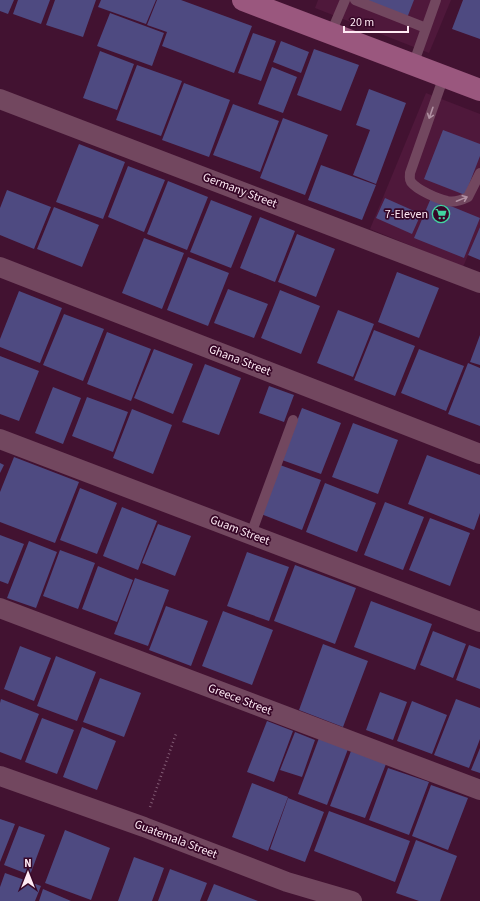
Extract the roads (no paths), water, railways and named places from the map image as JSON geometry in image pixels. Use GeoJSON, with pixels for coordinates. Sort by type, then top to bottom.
{"type":"FeatureCollection","features":[{"type":"Feature","properties":{"kind":"main road"},"geometry":{"type":"LineString","coordinates":[[243,0],[480,90]]}},
{"type":"Feature","properties":{"kind":"street","name":"Germany Street"},"geometry":{"type":"LineString","coordinates":[[0,99],[480,282]]}},
{"type":"Feature","properties":{"kind":"street","name":"Ghana Street"},"geometry":{"type":"LineString","coordinates":[[0,267],[480,454]]}},
{"type":"Feature","properties":{"kind":"street","name":"Guam Street"},"geometry":{"type":"LineString","coordinates":[[0,439],[480,622]]}},
{"type":"Feature","properties":{"kind":"street","name":"Greece Street"},"geometry":{"type":"LineString","coordinates":[[0,608],[480,790]]}},
{"type":"Feature","properties":{"kind":"street","name":"Guatemala Street"},"geometry":{"type":"LineString","coordinates":[[0,776],[144,826],[287,882],[345,900]]}},
{"type":"Feature","properties":{"kind":"lane"},"geometry":{"type":"LineString","coordinates":[[331,33],[345,0]]}},
{"type":"Feature","properties":{"kind":"lane"},"geometry":{"type":"LineString","coordinates":[[355,0],[426,28]]}},
{"type":"Feature","properties":{"kind":"lane"},"geometry":{"type":"LineString","coordinates":[[413,65],[436,0]]}},
{"type":"Feature","properties":{"kind":"lane"},"geometry":{"type":"LineString","coordinates":[[444,76],[410,173],[410,179],[420,190],[447,201],[457,202],[468,197],[480,173]]}},
{"type":"Feature","properties":{"kind":"lane"},"geometry":{"type":"LineString","coordinates":[[251,534],[293,420]]}},
{"type":"Feature","properties":{"kind":"place","name":"7-Eleven"},"geometry":{"type":"Point","coordinates":[441,214]}}]}
